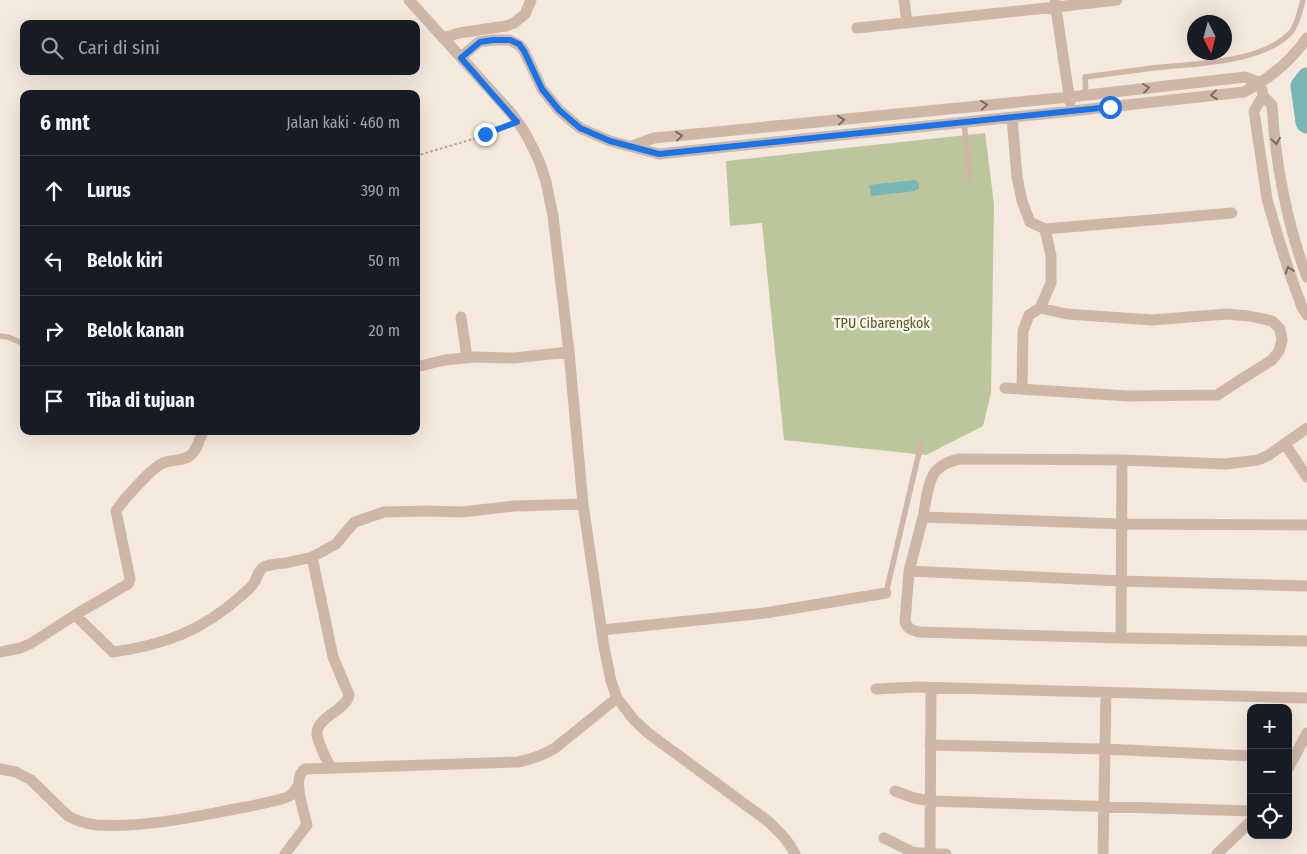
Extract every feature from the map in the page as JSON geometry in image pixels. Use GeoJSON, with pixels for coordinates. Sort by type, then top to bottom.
{"type":"FeatureCollection","features":[{"type":"Feature","properties":{"kind":"street"},"geometry":{"type":"LineString","coordinates":[[409,0],[517,122],[534,150],[546,182],[552,216],[568,352],[583,504],[602,630],[611,681],[617,698],[634,720],[648,733],[769,822],[783,835],[795,854]]}},
{"type":"Feature","properties":{"kind":"street"},"geometry":{"type":"LineString","coordinates":[[443,38],[459,33],[506,26],[514,23],[525,14],[531,0]]}},
{"type":"Feature","properties":{"kind":"street"},"geometry":{"type":"LineString","coordinates":[[904,0],[907,23]]}},
{"type":"Feature","properties":{"kind":"street"},"geometry":{"type":"LineString","coordinates":[[857,28],[1055,4],[1117,0]]}},
{"type":"Feature","properties":{"kind":"street"},"geometry":{"type":"LineString","coordinates":[[1055,4],[1072,111]]}},
{"type":"Feature","properties":{"kind":"street"},"geometry":{"type":"LineString","coordinates":[[461,58],[480,42],[510,40],[519,44],[542,89],[559,110],[580,128],[610,141],[659,154],[1244,92],[1276,72],[1302,46],[1307,38]]}},
{"type":"Feature","properties":{"kind":"street"},"geometry":{"type":"LineString","coordinates":[[632,146],[654,138],[1070,97],[1245,77],[1261,83]]}},
{"type":"Feature","properties":{"kind":"street"},"geometry":{"type":"LineString","coordinates":[[1261,83],[1263,96],[1272,105],[1273,127],[1284,195],[1307,277]]}},
{"type":"Feature","properties":{"kind":"street"},"geometry":{"type":"LineString","coordinates":[[1263,96],[1254,110],[1268,199],[1290,274],[1307,315]]}},
{"type":"Feature","properties":{"kind":"street"},"geometry":{"type":"LineString","coordinates":[[936,110],[938,125]]}},
{"type":"Feature","properties":{"kind":"street"},"geometry":{"type":"LineString","coordinates":[[1012,117],[1017,177],[1022,201],[1030,222],[1045,229],[1232,213]]}},
{"type":"Feature","properties":{"kind":"street"},"geometry":{"type":"LineString","coordinates":[[1268,199],[1284,195]]}},
{"type":"Feature","properties":{"kind":"street"},"geometry":{"type":"LineString","coordinates":[[1022,388],[1023,330],[1028,315],[1040,308],[1051,283],[1051,256],[1045,229]]}},
{"type":"Feature","properties":{"kind":"street"},"geometry":{"type":"LineString","coordinates":[[1005,388],[1128,396],[1217,395],[1272,360],[1279,351],[1282,340],[1280,329],[1272,321],[1249,316],[1228,314],[1152,320],[1067,314],[1040,308]]}},
{"type":"Feature","properties":{"kind":"street"},"geometry":{"type":"LineString","coordinates":[[461,317],[467,358]]}},
{"type":"Feature","properties":{"kind":"street"},"geometry":{"type":"LineString","coordinates":[[420,366],[445,360],[514,358],[568,352]]}},
{"type":"Feature","properties":{"kind":"street"},"geometry":{"type":"LineString","coordinates":[[1307,428],[1269,456],[1258,460],[1226,464],[1122,460],[960,459],[950,461],[936,469],[932,476],[908,571],[904,622],[911,630],[919,632],[1307,641]]}},
{"type":"Feature","properties":{"kind":"street"},"geometry":{"type":"LineString","coordinates":[[0,652],[30,644],[129,583],[130,576],[116,514],[117,508],[154,469],[162,464],[190,456],[201,435]]}},
{"type":"Feature","properties":{"kind":"street"},"geometry":{"type":"LineString","coordinates":[[1285,444],[1307,477]]}},
{"type":"Feature","properties":{"kind":"street"},"geometry":{"type":"LineString","coordinates":[[1121,638],[1122,460]]}},
{"type":"Feature","properties":{"kind":"street"},"geometry":{"type":"LineString","coordinates":[[75,616],[114,652],[145,646],[185,634],[209,621],[249,589],[260,570],[265,567],[272,564],[312,558],[336,544],[355,522],[384,512],[462,512],[515,506],[583,504]]}},
{"type":"Feature","properties":{"kind":"street"},"geometry":{"type":"LineString","coordinates":[[923,517],[1122,524],[1307,525]]}},
{"type":"Feature","properties":{"kind":"street"},"geometry":{"type":"LineString","coordinates":[[312,558],[333,657],[349,695],[347,701],[319,725],[318,739],[330,768]]}},
{"type":"Feature","properties":{"kind":"street"},"geometry":{"type":"LineString","coordinates":[[908,571],[1120,581],[1307,586]]}},
{"type":"Feature","properties":{"kind":"street"},"geometry":{"type":"LineString","coordinates":[[602,630],[765,613],[886,593]]}},
{"type":"Feature","properties":{"kind":"street"},"geometry":{"type":"LineString","coordinates":[[876,688],[1307,698]]}},
{"type":"Feature","properties":{"kind":"street"},"geometry":{"type":"LineString","coordinates":[[930,854],[931,688]]}},
{"type":"Feature","properties":{"kind":"street"},"geometry":{"type":"LineString","coordinates":[[1104,854],[1106,693]]}},
{"type":"Feature","properties":{"kind":"street"},"geometry":{"type":"LineString","coordinates":[[286,854],[307,824],[298,786],[301,770],[305,768],[518,762],[533,759],[544,755],[554,748],[617,698]]}},
{"type":"Feature","properties":{"kind":"street"},"geometry":{"type":"LineString","coordinates":[[1292,757],[1307,733]]}},
{"type":"Feature","properties":{"kind":"street"},"geometry":{"type":"LineString","coordinates":[[930,746],[1247,756]]}},
{"type":"Feature","properties":{"kind":"street"},"geometry":{"type":"LineString","coordinates":[[0,769],[16,772],[31,780],[68,816],[83,823],[97,825],[171,821],[264,804],[290,796],[298,786]]}},
{"type":"Feature","properties":{"kind":"street"},"geometry":{"type":"LineString","coordinates":[[895,791],[914,798],[930,801],[1247,811]]}},
{"type":"Feature","properties":{"kind":"street"},"geometry":{"type":"LineString","coordinates":[[1217,854],[1247,825]]}},
{"type":"Feature","properties":{"kind":"street"},"geometry":{"type":"LineString","coordinates":[[884,838],[910,851],[946,854]]}},
{"type":"Feature","properties":{"kind":"lane"},"geometry":{"type":"LineString","coordinates":[[1298,0],[1300,13]]}},
{"type":"Feature","properties":{"kind":"lane"},"geometry":{"type":"LineString","coordinates":[[1086,95],[1085,77],[1207,63],[1241,57],[1274,46],[1291,31],[1300,13],[1303,0]]}},
{"type":"Feature","properties":{"kind":"lane"},"geometry":{"type":"LineString","coordinates":[[964,122],[970,180]]}},
{"type":"Feature","properties":{"kind":"lane"},"geometry":{"type":"LineString","coordinates":[[0,336],[20,342]]}},
{"type":"Feature","properties":{"kind":"lane"},"geometry":{"type":"LineString","coordinates":[[886,593],[921,444]]}},
{"type":"Feature","properties":{"kind":"path"},"geometry":{"type":"LineString","coordinates":[[420,155],[473,139],[517,122]]}},
{"type":"Feature","properties":{"kind":"green space","name":"TPU Cibarengkok"},"geometry":{"type":"Polygon","coordinates":[[[985,133],[994,204],[991,393],[983,426],[926,455],[784,440],[762,223],[730,226],[726,161],[985,133]]]}},
{"type":"Feature","properties":{"kind":"water"},"geometry":{"type":"Polygon","coordinates":[[[914,180],[919,183],[919,188],[915,191],[871,196],[869,185],[914,180]]]}},
{"type":"Feature","properties":{"kind":"waterway"},"geometry":{"type":"LineString","coordinates":[[1307,78],[1301,86],[1307,123]]}},
{"type":"Feature","properties":{"kind":"route"},"geometry":{"type":"LineString","coordinates":[[485,134],[517,122],[512,114],[461,58],[480,42],[493,40],[510,40],[519,44],[542,89],[559,110],[580,128],[610,141],[659,154],[1110,107]]}}]}
